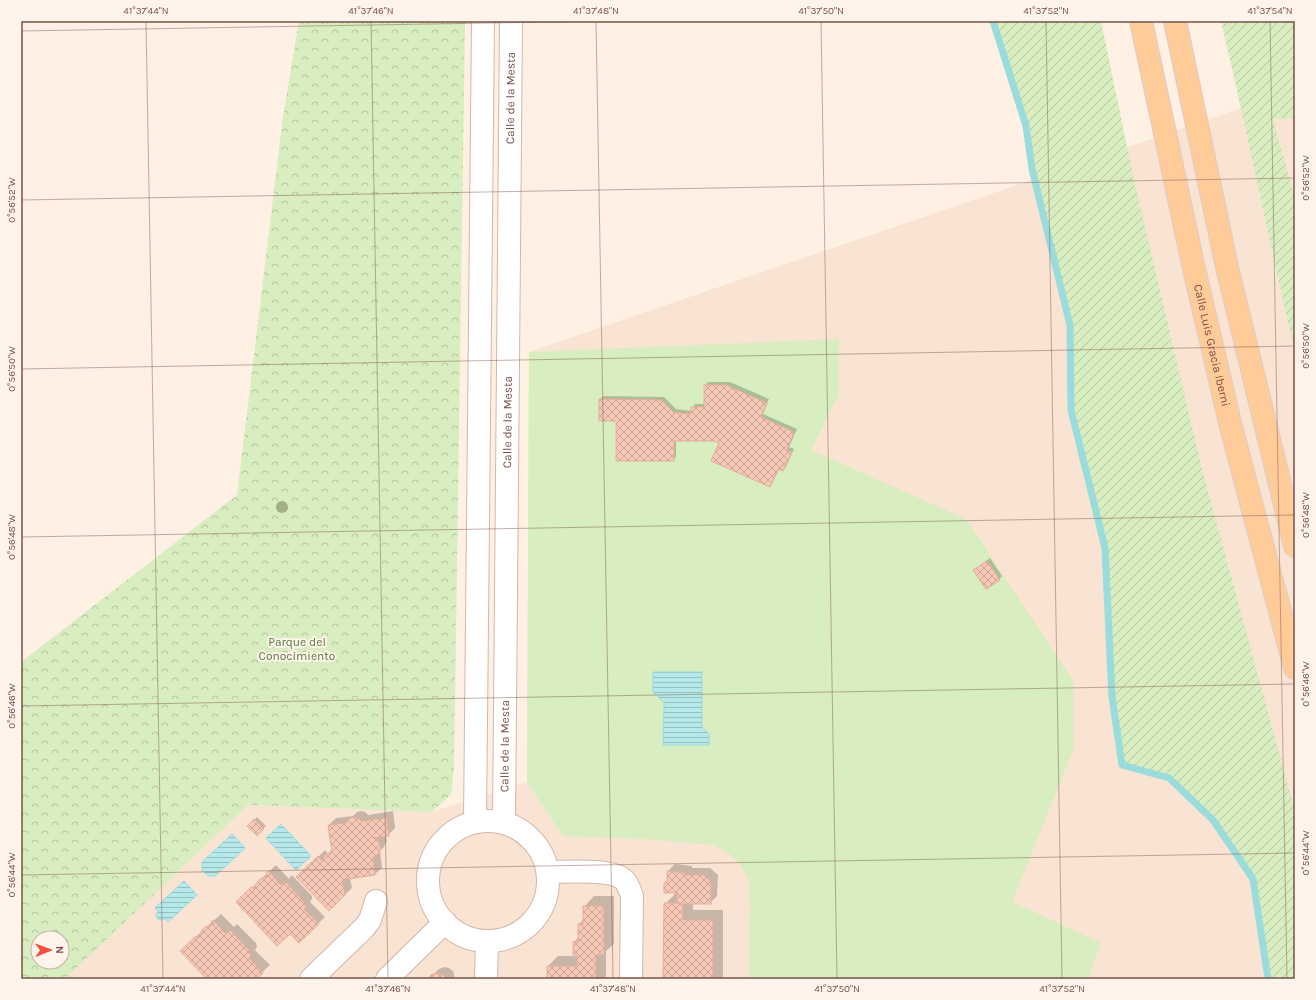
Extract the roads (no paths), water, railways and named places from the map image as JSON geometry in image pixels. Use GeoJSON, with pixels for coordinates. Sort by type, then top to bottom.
{"type":"FeatureCollection","features":[{"type":"Feature","properties":{"kind":"main road","name":"Calle Luis Gracia Iberni"},"geometry":{"type":"LineString","coordinates":[[1141,21],[1194,269],[1229,420],[1295,668]]}},
{"type":"Feature","properties":{"kind":"main road"},"geometry":{"type":"LineString","coordinates":[[1175,21],[1228,267],[1295,546]]}},
{"type":"Feature","properties":{"kind":"street"},"geometry":{"type":"LineString","coordinates":[[475,822],[483,21]]}},
{"type":"Feature","properties":{"kind":"street","name":"Calle de la Mesta"},"geometry":{"type":"LineString","coordinates":[[504,823],[511,21]]}},
{"type":"Feature","properties":{"kind":"street"},"geometry":{"type":"LineString","coordinates":[[475,822],[504,823],[516,828],[531,840],[542,856],[548,872],[548,890],[543,906],[533,921],[517,934],[507,938],[487,942],[464,937],[445,922],[433,905],[428,894],[427,881],[429,868],[440,844],[452,833],[463,826],[475,822]]}},
{"type":"Feature","properties":{"kind":"street"},"geometry":{"type":"LineString","coordinates":[[548,872],[607,873],[623,879],[629,887],[632,896],[630,979]]}},
{"type":"Feature","properties":{"kind":"street"},"geometry":{"type":"LineString","coordinates":[[311,979],[364,928],[370,920],[376,901]]}},
{"type":"Feature","properties":{"kind":"street"},"geometry":{"type":"LineString","coordinates":[[387,979],[445,922]]}},
{"type":"Feature","properties":{"kind":"street"},"geometry":{"type":"LineString","coordinates":[[486,979],[487,942]]}},
{"type":"Feature","properties":{"kind":"water"},"geometry":{"type":"Polygon","coordinates":[[[653,672],[702,672],[702,727],[709,734],[709,745],[663,745],[664,703],[653,692],[653,672]]]}},
{"type":"Feature","properties":{"kind":"water"},"geometry":{"type":"Polygon","coordinates":[[[281,824],[311,856],[296,870],[266,838],[281,824]]]}},
{"type":"Feature","properties":{"kind":"water"},"geometry":{"type":"Polygon","coordinates":[[[232,834],[245,848],[215,876],[209,876],[202,870],[202,862],[232,834]]]}},
{"type":"Feature","properties":{"kind":"water"},"geometry":{"type":"Polygon","coordinates":[[[184,881],[197,895],[168,922],[165,918],[159,920],[156,916],[158,911],[155,908],[184,881]]]}},
{"type":"Feature","properties":{"kind":"waterway"},"geometry":{"type":"LineString","coordinates":[[993,21],[1026,126],[1032,169],[1070,325],[1071,410],[1105,548],[1112,697],[1122,765],[1169,778],[1213,820],[1253,879],[1268,979]]}},
{"type":"Feature","properties":{"kind":"park label","name":"Parque del Conocimiento"},"geometry":{"type":"Point","coordinates":[297,649]}}]}
